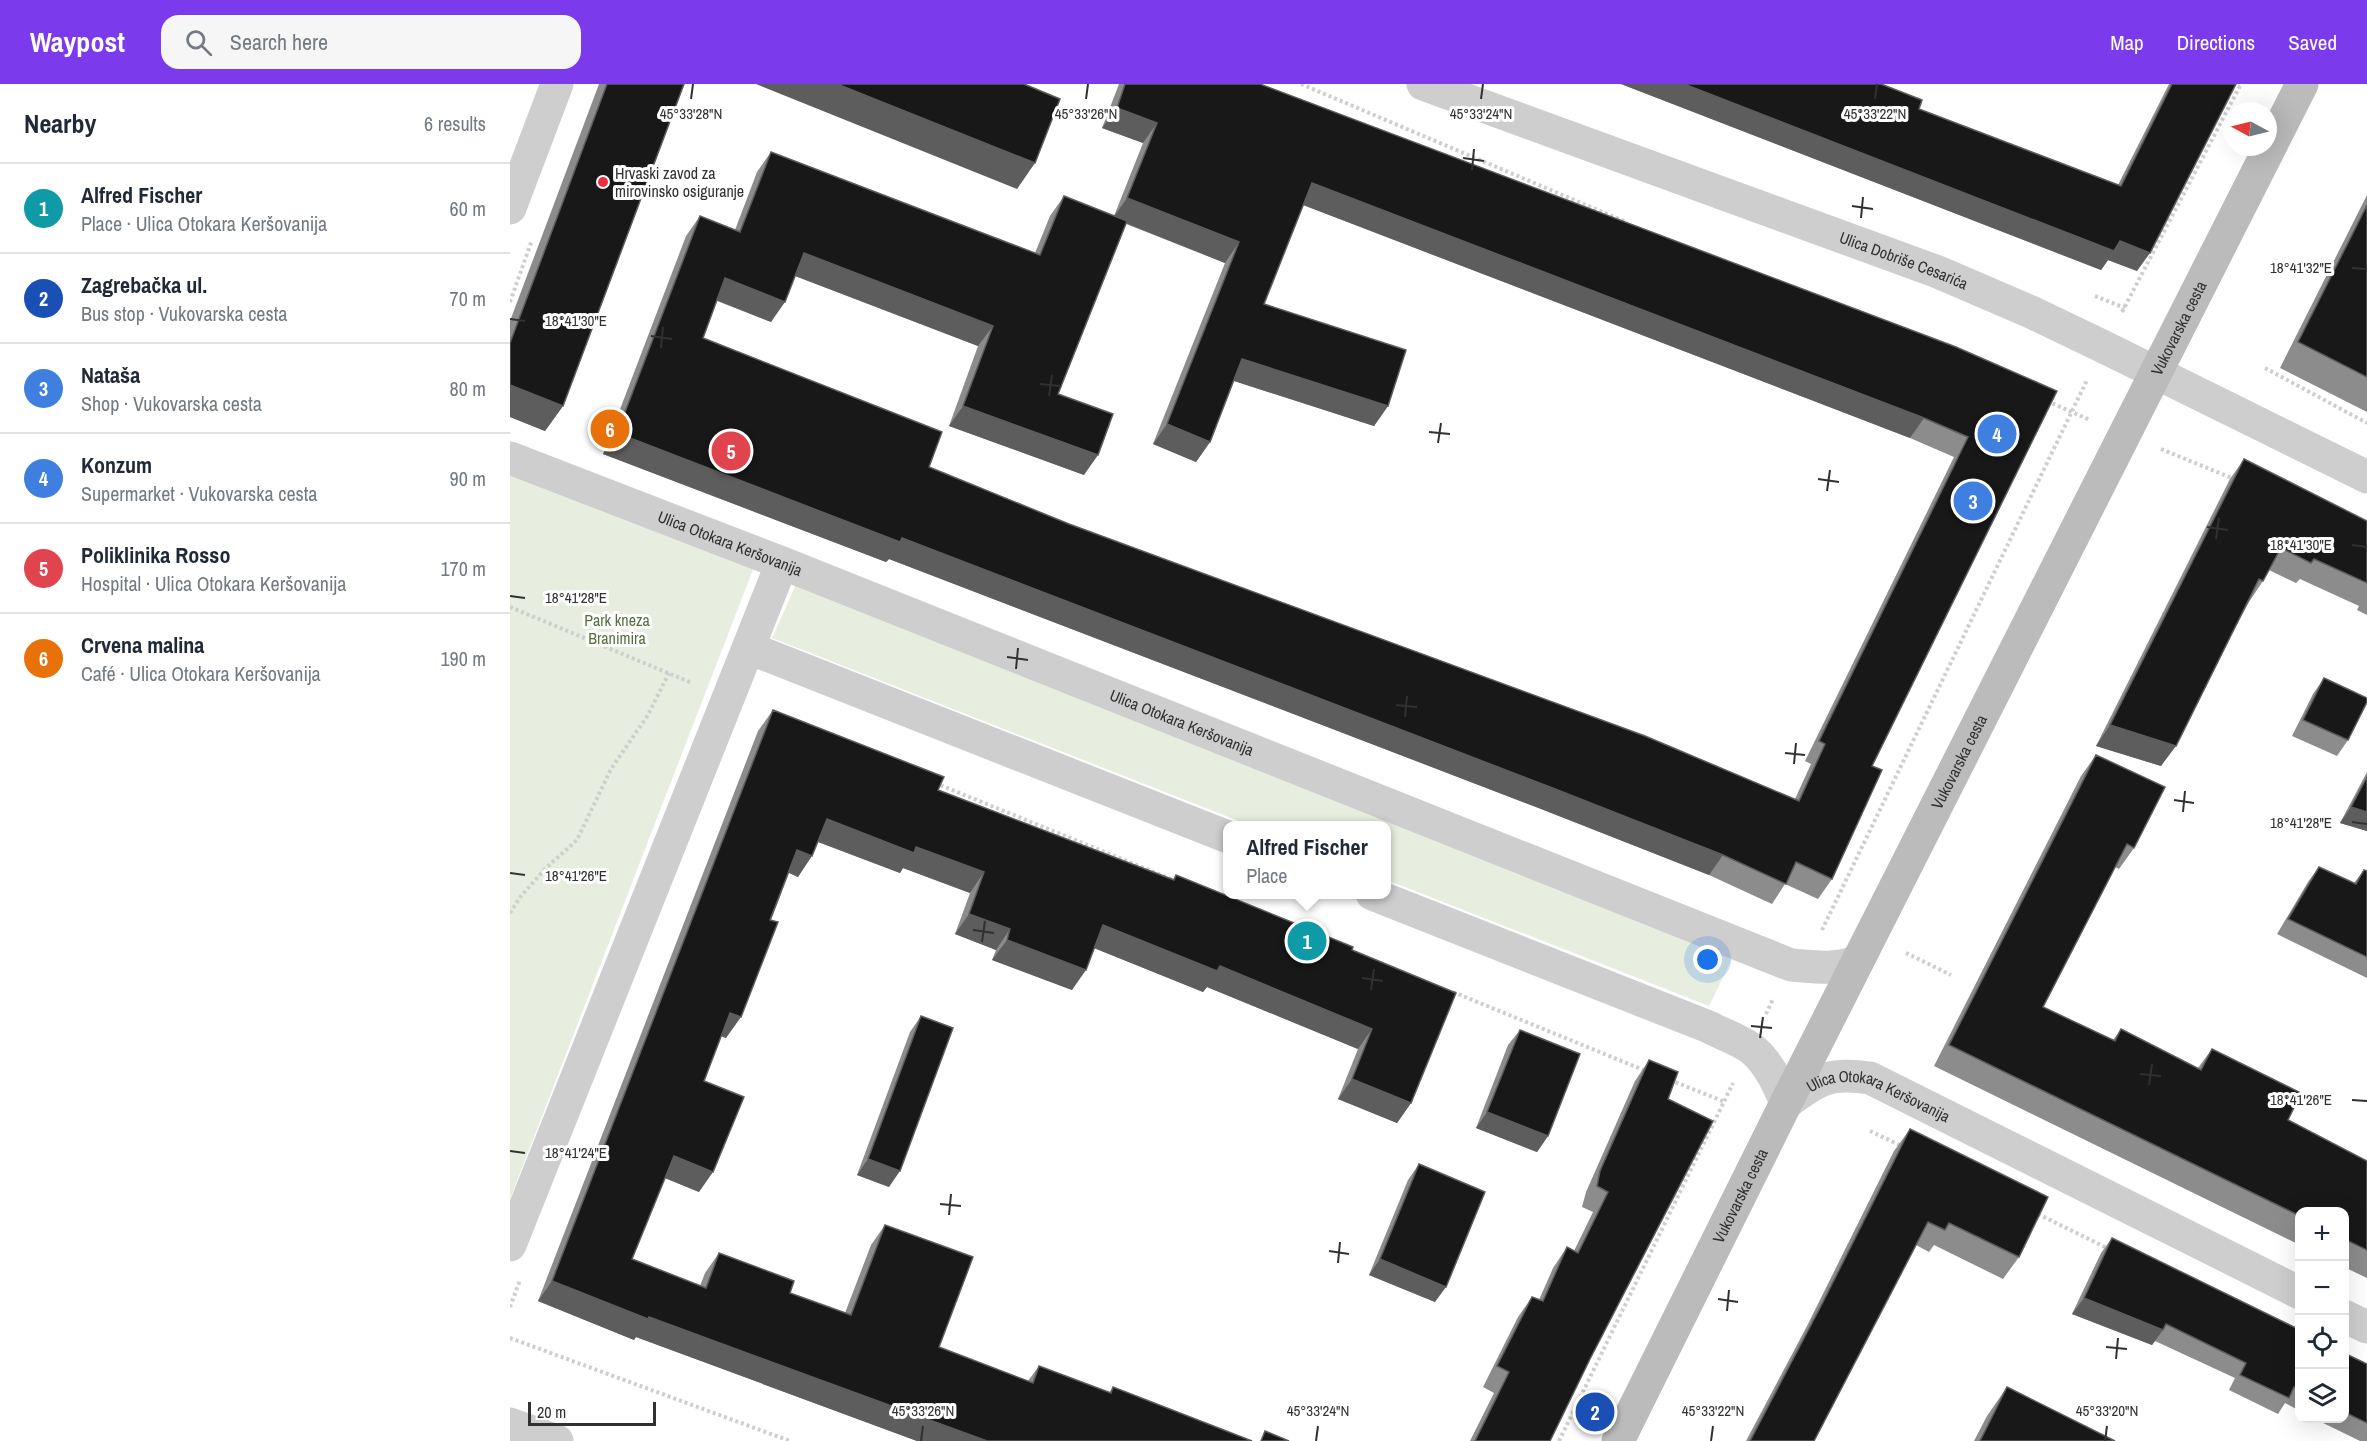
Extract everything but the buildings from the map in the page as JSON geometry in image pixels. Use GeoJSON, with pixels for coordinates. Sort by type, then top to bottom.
{"type":"FeatureCollection","features":[{"type":"Feature","properties":{"kind":"main road","name":"Vukovarska cesta"},"geometry":{"type":"LineString","coordinates":[[1618,1441],[1857,962],[2302,84]]}},
{"type":"Feature","properties":{"kind":"street"},"geometry":{"type":"LineString","coordinates":[[510,208],[557,84]]}},
{"type":"Feature","properties":{"kind":"street","name":"Ulica Dobriše Cesarića"},"geometry":{"type":"LineString","coordinates":[[1423,84],[1938,272],[2104,346],[2367,477]]}},
{"type":"Feature","properties":{"kind":"street","name":"Ulica Otokara Keršovanija"},"geometry":{"type":"LineString","coordinates":[[510,458],[782,563],[1791,965],[1821,968],[1839,967],[1857,962]]}},
{"type":"Feature","properties":{"kind":"street"},"geometry":{"type":"LineString","coordinates":[[517,1259],[782,563]]}},
{"type":"Feature","properties":{"kind":"street"},"geometry":{"type":"LineString","coordinates":[[748,648],[1223,835]]}},
{"type":"Feature","properties":{"kind":"street","name":"Ulica Otokara Keršovanija"},"geometry":{"type":"LineString","coordinates":[[1385,899],[1709,1028],[1749,1047],[1768,1067],[1779,1084],[1786,1103],[1813,1083],[1832,1076],[1847,1074],[1870,1078],[2295,1290]]}},
{"type":"Feature","properties":{"kind":"street"},"geometry":{"type":"LineString","coordinates":[[2349,1318],[2367,1327]]}},
{"type":"Feature","properties":{"kind":"street"},"geometry":{"type":"LineString","coordinates":[[510,1424],[557,1441]]}},
{"type":"Feature","properties":{"kind":"path"},"geometry":{"type":"LineString","coordinates":[[1301,84],[1631,224]]}},
{"type":"Feature","properties":{"kind":"path"},"geometry":{"type":"LineString","coordinates":[[1559,1441],[1725,1102],[1749,1047],[1791,965],[1818,936],[1831,914],[2071,411],[2241,84]]}},
{"type":"Feature","properties":{"kind":"path"},"geometry":{"type":"LineString","coordinates":[[2265,368],[2367,423]]}},
{"type":"Feature","properties":{"kind":"path"},"geometry":{"type":"LineString","coordinates":[[2038,397],[2124,435],[2213,468],[2244,483]]}},
{"type":"Feature","properties":{"kind":"path"},"geometry":{"type":"LineString","coordinates":[[510,607],[728,700]]}},
{"type":"Feature","properties":{"kind":"path"},"geometry":{"type":"LineString","coordinates":[[510,913],[544,869],[577,840],[611,769],[648,716],[669,673]]}},
{"type":"Feature","properties":{"kind":"path"},"geometry":{"type":"LineString","coordinates":[[931,782],[1185,884]]}},
{"type":"Feature","properties":{"kind":"path"},"geometry":{"type":"LineString","coordinates":[[1449,991],[1647,1071]]}},
{"type":"Feature","properties":{"kind":"path"},"geometry":{"type":"LineString","coordinates":[[1670,1080],[1725,1102]]}},
{"type":"Feature","properties":{"kind":"path"},"geometry":{"type":"LineString","coordinates":[[1870,1131],[1903,1147]]}},
{"type":"Feature","properties":{"kind":"path"},"geometry":{"type":"LineString","coordinates":[[2031,1210],[2117,1253]]}},
{"type":"Feature","properties":{"kind":"path"},"geometry":{"type":"LineString","coordinates":[[510,1307],[517,1259]]}},
{"type":"Feature","properties":{"kind":"path"},"geometry":{"type":"LineString","coordinates":[[510,1338],[790,1441]]}},
{"type":"Feature","properties":{"kind":"green space","name":"Park kneza Branimira"},"geometry":{"type":"Polygon","coordinates":[[[510,475],[754,567],[510,1199],[510,475]]]}},
{"type":"Feature","properties":{"kind":"green space"},"geometry":{"type":"Polygon","coordinates":[[[798,580],[1734,955],[1709,1006],[1391,882],[1391,821],[1239,821],[772,638],[798,580]]]}},
{"type":"Feature","properties":{"kind":"place","name":"Hrvaski zavod za mirovinsko osiguranje"},"geometry":{"type":"Point","coordinates":[603,182]}},
{"type":"Feature","properties":{"kind":"place","name":"Crvena malina"},"geometry":{"type":"Point","coordinates":[610,429]}},
{"type":"Feature","properties":{"kind":"place","name":"Konzum"},"geometry":{"type":"Point","coordinates":[1997,434]}},
{"type":"Feature","properties":{"kind":"place","name":"Poliklinika Rosso"},"geometry":{"type":"Point","coordinates":[731,451]}},
{"type":"Feature","properties":{"kind":"place","name":"Nataša"},"geometry":{"type":"Point","coordinates":[1973,501]}},
{"type":"Feature","properties":{"kind":"place","name":"Alfred Fischer"},"geometry":{"type":"Point","coordinates":[1307,941]}},
{"type":"Feature","properties":{"kind":"place","name":"Zagrebačka ul."},"geometry":{"type":"Point","coordinates":[1595,1412]}}]}
